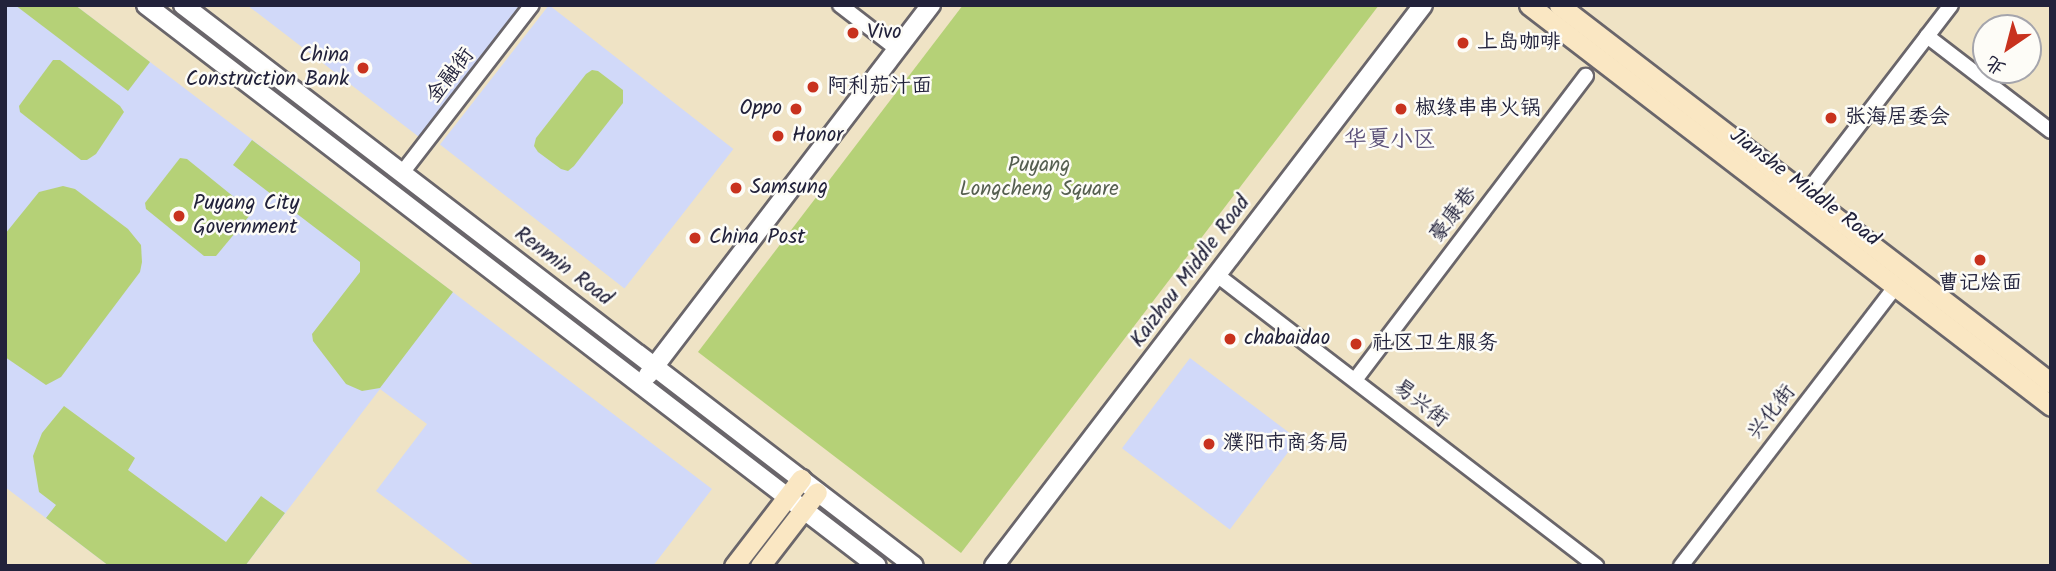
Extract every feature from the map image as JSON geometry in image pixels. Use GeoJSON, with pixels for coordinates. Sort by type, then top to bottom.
{"type":"FeatureCollection","features":[{"type":"Feature","properties":{"kind":"main road","name":"Jianshe Middle Road"},"geometry":{"type":"LineString","coordinates":[[1529,5],[2051,406]]}},
{"type":"Feature","properties":{"kind":"main road","name":"Jianshe Middle Road"},"geometry":{"type":"LineString","coordinates":[[1559,5],[2051,383]]}},
{"type":"Feature","properties":{"kind":"main road"},"geometry":{"type":"LineString","coordinates":[[734,566],[801,479]]}},
{"type":"Feature","properties":{"kind":"main road"},"geometry":{"type":"LineString","coordinates":[[761,566],[817,492]]}},
{"type":"Feature","properties":{"kind":"street"},"geometry":{"type":"LineString","coordinates":[[146,5],[877,566]]}},
{"type":"Feature","properties":{"kind":"street","name":"Renmin Road"},"geometry":{"type":"LineString","coordinates":[[183,5],[914,566]]}},
{"type":"Feature","properties":{"kind":"street","name":"金融街"},"geometry":{"type":"LineString","coordinates":[[402,173],[532,5]]}},
{"type":"Feature","properties":{"kind":"street"},"geometry":{"type":"LineString","coordinates":[[841,5],[897,49]]}},
{"type":"Feature","properties":{"kind":"street"},"geometry":{"type":"LineString","coordinates":[[640,384],[931,5]]}},
{"type":"Feature","properties":{"kind":"street","name":"Kaizhou Middle Road"},"geometry":{"type":"LineString","coordinates":[[994,566],[1423,5]]}},
{"type":"Feature","properties":{"kind":"street"},"geometry":{"type":"LineString","coordinates":[[1806,194],[1951,5]]}},
{"type":"Feature","properties":{"kind":"street"},"geometry":{"type":"LineString","coordinates":[[1927,36],[2051,131]]}},
{"type":"Feature","properties":{"kind":"street","name":"豪康巷"},"geometry":{"type":"LineString","coordinates":[[1355,380],[1586,76]]}},
{"type":"Feature","properties":{"kind":"street","name":"易兴街"},"geometry":{"type":"LineString","coordinates":[[1217,275],[1597,566]]}},
{"type":"Feature","properties":{"kind":"street","name":"兴化街"},"geometry":{"type":"LineString","coordinates":[[1681,566],[1895,287]]}},
{"type":"Feature","properties":{"kind":"shaded area","name":"Puyang City Government"},"geometry":{"type":"Polygon","coordinates":[[[5,5],[75,5],[712,489],[653,566],[475,566],[376,491],[427,424],[380,389],[245,566],[109,566],[5,487],[5,5]]]}},
{"type":"Feature","properties":{"kind":"shaded area"},"geometry":{"type":"Polygon","coordinates":[[[247,5],[520,5],[419,137],[247,5]]]}},
{"type":"Feature","properties":{"kind":"shaded area"},"geometry":{"type":"Polygon","coordinates":[[[549,5],[733,149],[624,289],[440,144],[549,5]]]}},
{"type":"Feature","properties":{"kind":"shaded area","name":"濮阳市商务局"},"geometry":{"type":"Polygon","coordinates":[[[1190,358],[1298,439],[1230,529],[1122,448],[1190,358]]]}},
{"type":"Feature","properties":{"kind":"green space"},"geometry":{"type":"Polygon","coordinates":[[[15,5],[75,5],[150,62],[128,91],[15,5]]]}},
{"type":"Feature","properties":{"kind":"green space","name":"Puyang Longcheng Square"},"geometry":{"type":"Polygon","coordinates":[[[963,5],[1379,5],[961,553],[698,352],[963,5]]]}},
{"type":"Feature","properties":{"kind":"green space"},"geometry":{"type":"Polygon","coordinates":[[[53,60],[60,60],[120,106],[124,112],[96,154],[87,160],[81,160],[20,112],[19,106],[53,60]]]}},
{"type":"Feature","properties":{"kind":"green space"},"geometry":{"type":"Polygon","coordinates":[[[592,70],[598,71],[623,90],[623,103],[568,171],[561,169],[534,146],[536,138],[592,70]]]}},
{"type":"Feature","properties":{"kind":"green space"},"geometry":{"type":"Polygon","coordinates":[[[252,140],[453,292],[380,388],[362,391],[346,384],[313,341],[312,334],[360,272],[360,262],[233,165],[252,140]]]}},
{"type":"Feature","properties":{"kind":"green space"},"geometry":{"type":"Polygon","coordinates":[[[180,158],[187,159],[250,210],[250,215],[216,256],[204,256],[146,209],[145,203],[180,158]]]}},
{"type":"Feature","properties":{"kind":"green space"},"geometry":{"type":"Polygon","coordinates":[[[63,186],[75,189],[128,229],[141,245],[142,262],[140,272],[61,377],[46,385],[5,357],[5,234],[39,192],[63,186]]]}},
{"type":"Feature","properties":{"kind":"green space"},"geometry":{"type":"Polygon","coordinates":[[[64,406],[135,458],[128,470],[226,542],[261,496],[285,513],[245,566],[109,566],[46,518],[56,505],[39,492],[33,456],[42,433],[64,406]]]}},
{"type":"Feature","properties":{"kind":"place","name":"Vivo"},"geometry":{"type":"Point","coordinates":[853,33]}},
{"type":"Feature","properties":{"kind":"place","name":"上岛咖啡"},"geometry":{"type":"Point","coordinates":[1463,43]}},
{"type":"Feature","properties":{"kind":"place","name":"China Construction Bank"},"geometry":{"type":"Point","coordinates":[363,68]}},
{"type":"Feature","properties":{"kind":"place","name":"阿利茄汁面"},"geometry":{"type":"Point","coordinates":[813,87]}},
{"type":"Feature","properties":{"kind":"place","name":"Oppo"},"geometry":{"type":"Point","coordinates":[796,109]}},
{"type":"Feature","properties":{"kind":"place","name":"椒缘串串火锅"},"geometry":{"type":"Point","coordinates":[1401,109]}},
{"type":"Feature","properties":{"kind":"place","name":"张海居委会"},"geometry":{"type":"Point","coordinates":[1831,118]}},
{"type":"Feature","properties":{"kind":"place","name":"Honor"},"geometry":{"type":"Point","coordinates":[778,136]}},
{"type":"Feature","properties":{"kind":"place","name":"Samsung"},"geometry":{"type":"Point","coordinates":[736,188]}},
{"type":"Feature","properties":{"kind":"place","name":"Puyang City Government"},"geometry":{"type":"Point","coordinates":[179,216]}},
{"type":"Feature","properties":{"kind":"place","name":"China Post"},"geometry":{"type":"Point","coordinates":[695,238]}},
{"type":"Feature","properties":{"kind":"place","name":"曹记烩面"},"geometry":{"type":"Point","coordinates":[1980,260]}},
{"type":"Feature","properties":{"kind":"place","name":"chabaidao"},"geometry":{"type":"Point","coordinates":[1230,339]}},
{"type":"Feature","properties":{"kind":"place","name":"社区卫生服务"},"geometry":{"type":"Point","coordinates":[1356,344]}},
{"type":"Feature","properties":{"kind":"place","name":"濮阳市商务局"},"geometry":{"type":"Point","coordinates":[1209,444]}},
{"type":"Feature","properties":{"kind":"district","name":"华夏小区"},"geometry":{"type":"Point","coordinates":[1390,140]}}]}
